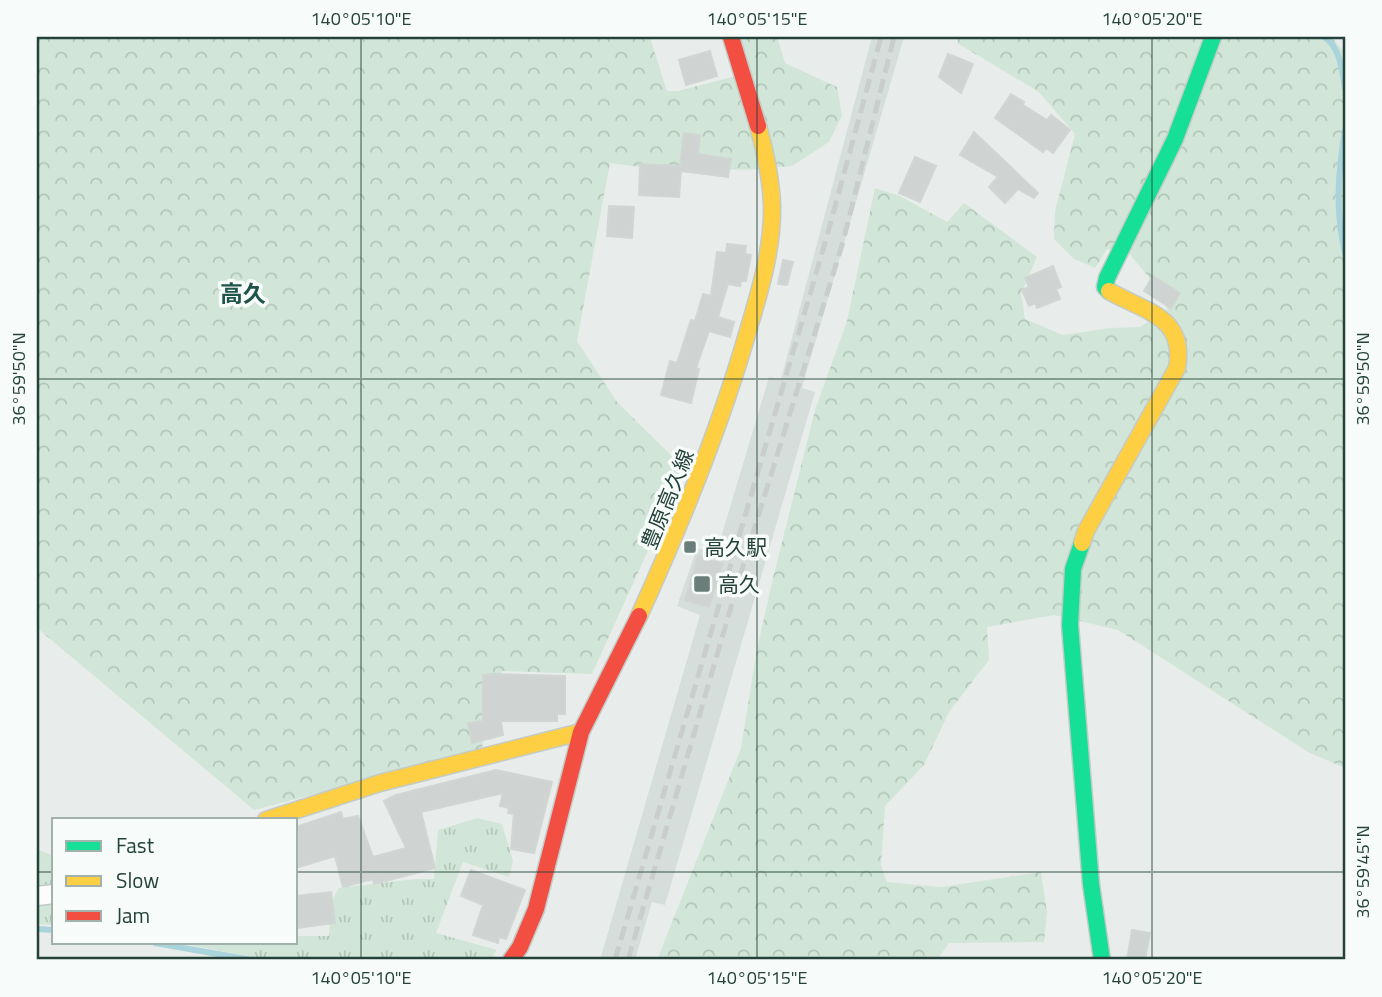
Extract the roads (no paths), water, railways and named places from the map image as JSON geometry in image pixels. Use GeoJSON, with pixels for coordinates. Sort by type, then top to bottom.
{"type":"FeatureCollection","features":[{"type":"Feature","properties":{"kind":"street","name":"豊原高久線"},"geometry":{"type":"LineString","coordinates":[[511,960],[520,947],[536,909],[582,732],[682,522],[725,408],[763,281],[772,205],[768,172],[761,136],[731,37]]}},
{"type":"Feature","properties":{"kind":"street"},"geometry":{"type":"LineString","coordinates":[[1102,960],[1091,884],[1070,625],[1073,569],[1086,531],[1177,368],[1180,350],[1176,333],[1160,319],[1110,292],[1105,286],[1175,139],[1213,37]]}},
{"type":"Feature","properties":{"kind":"street"},"geometry":{"type":"LineString","coordinates":[[273,818],[380,783],[582,732]]}},
{"type":"Feature","properties":{"kind":"waterway"},"geometry":{"type":"LineString","coordinates":[[1324,37],[1337,53],[1345,88]]}},
{"type":"Feature","properties":{"kind":"waterway"},"geometry":{"type":"LineString","coordinates":[[1345,130],[1339,192],[1345,253]]}},
{"type":"Feature","properties":{"kind":"waterway"},"geometry":{"type":"LineString","coordinates":[[37,929],[52,930]]}},
{"type":"Feature","properties":{"kind":"waterway"},"geometry":{"type":"LineString","coordinates":[[161,944],[252,960]]}},
{"type":"Feature","properties":{"kind":"railway"},"geometry":{"type":"LineString","coordinates":[[615,960],[827,236],[881,37]]}},
{"type":"Feature","properties":{"kind":"railway"},"geometry":{"type":"LineString","coordinates":[[628,960],[745,559],[843,242],[894,37]]}},
{"type":"Feature","properties":{"kind":"place","name":"高久駅"},"geometry":{"type":"Point","coordinates":[690,547]}},
{"type":"Feature","properties":{"kind":"place","name":"高久"},"geometry":{"type":"Point","coordinates":[702,584]}},
{"type":"Feature","properties":{"kind":"district","name":"高久"},"geometry":{"type":"Point","coordinates":[243,293]}}]}
